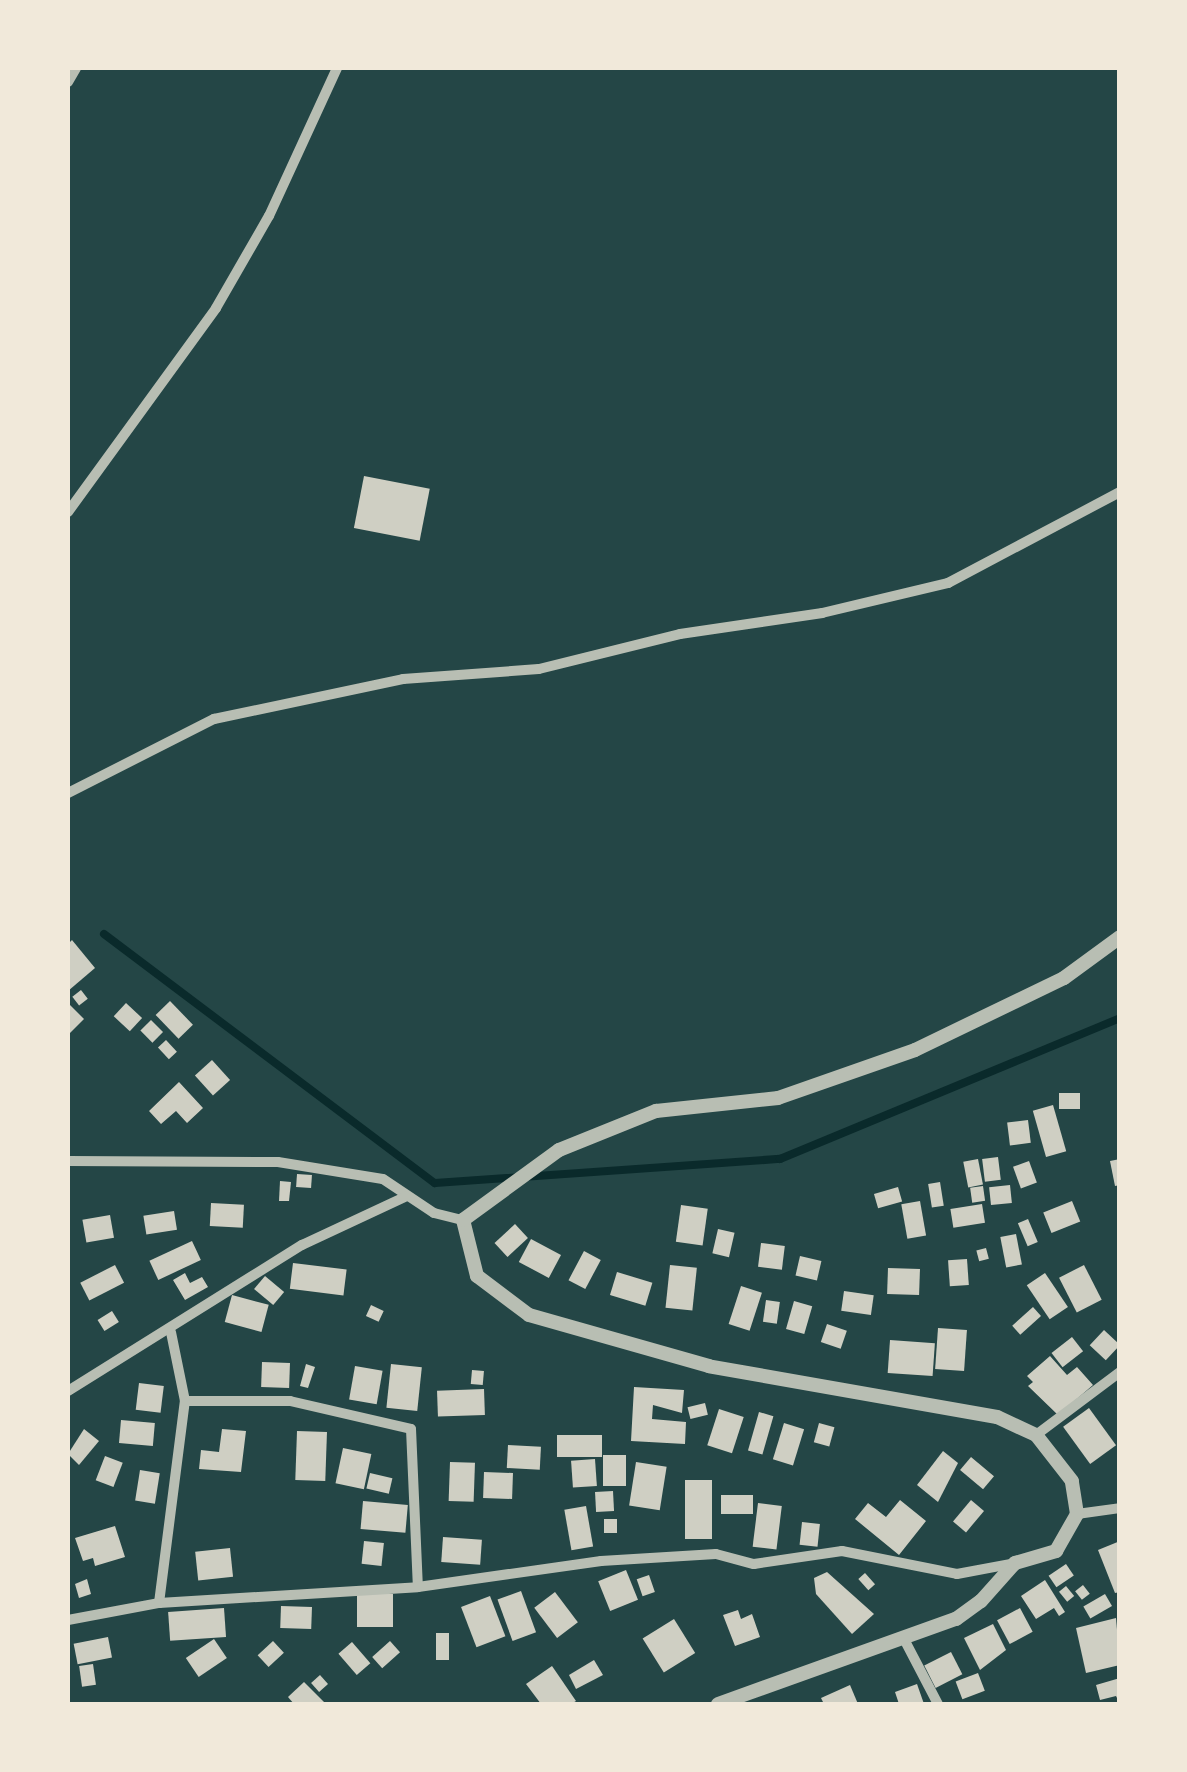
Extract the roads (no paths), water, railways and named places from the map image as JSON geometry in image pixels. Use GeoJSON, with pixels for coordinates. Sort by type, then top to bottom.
{"type":"FeatureCollection","features":[{"type":"Feature","properties":{"kind":"street"},"geometry":{"type":"LineString","coordinates":[[68,82],[76,68]]}},
{"type":"Feature","properties":{"kind":"street"},"geometry":{"type":"LineString","coordinates":[[68,512],[216,308],[268,216],[337,68]]}},
{"type":"Feature","properties":{"kind":"street"},"geometry":{"type":"LineString","coordinates":[[68,792],[214,719],[402,678],[539,669],[680,634],[822,613],[948,583],[1120,492]]}},
{"type":"Feature","properties":{"kind":"street"},"geometry":{"type":"LineString","coordinates":[[463,1220],[559,1150],[656,1111],[778,1098],[915,1050],[1064,978],[1120,937]]}},
{"type":"Feature","properties":{"kind":"street"},"geometry":{"type":"LineString","coordinates":[[68,1162],[278,1162],[383,1178],[405,1197],[463,1220]]}},
{"type":"Feature","properties":{"kind":"street"},"geometry":{"type":"LineString","coordinates":[[68,1391],[171,1332],[302,1245],[405,1197]]}},
{"type":"Feature","properties":{"kind":"street"},"geometry":{"type":"LineString","coordinates":[[68,1620],[159,1603],[418,1587],[600,1561],[696,1555],[754,1564],[842,1551],[957,1574],[1056,1551],[1077,1514],[1072,1481],[1036,1435],[997,1417],[709,1366],[529,1314],[477,1276],[463,1220]]}},
{"type":"Feature","properties":{"kind":"street"},"geometry":{"type":"LineString","coordinates":[[159,1603],[185,1401],[171,1332]]}},
{"type":"Feature","properties":{"kind":"street"},"geometry":{"type":"LineString","coordinates":[[1036,1435],[1120,1372]]}},
{"type":"Feature","properties":{"kind":"street"},"geometry":{"type":"LineString","coordinates":[[185,1401],[290,1401],[411,1429],[418,1587]]}},
{"type":"Feature","properties":{"kind":"street"},"geometry":{"type":"LineString","coordinates":[[1077,1514],[1120,1508]]}},
{"type":"Feature","properties":{"kind":"street"},"geometry":{"type":"LineString","coordinates":[[718,1704],[757,1699],[904,1639],[982,1601],[1014,1563]]}},
{"type":"Feature","properties":{"kind":"street"},"geometry":{"type":"LineString","coordinates":[[904,1639],[938,1704]]}},
{"type":"Feature","properties":{"kind":"waterway"},"geometry":{"type":"LineString","coordinates":[[104,934],[435,1183],[780,1159],[1120,1018]]}}]}
